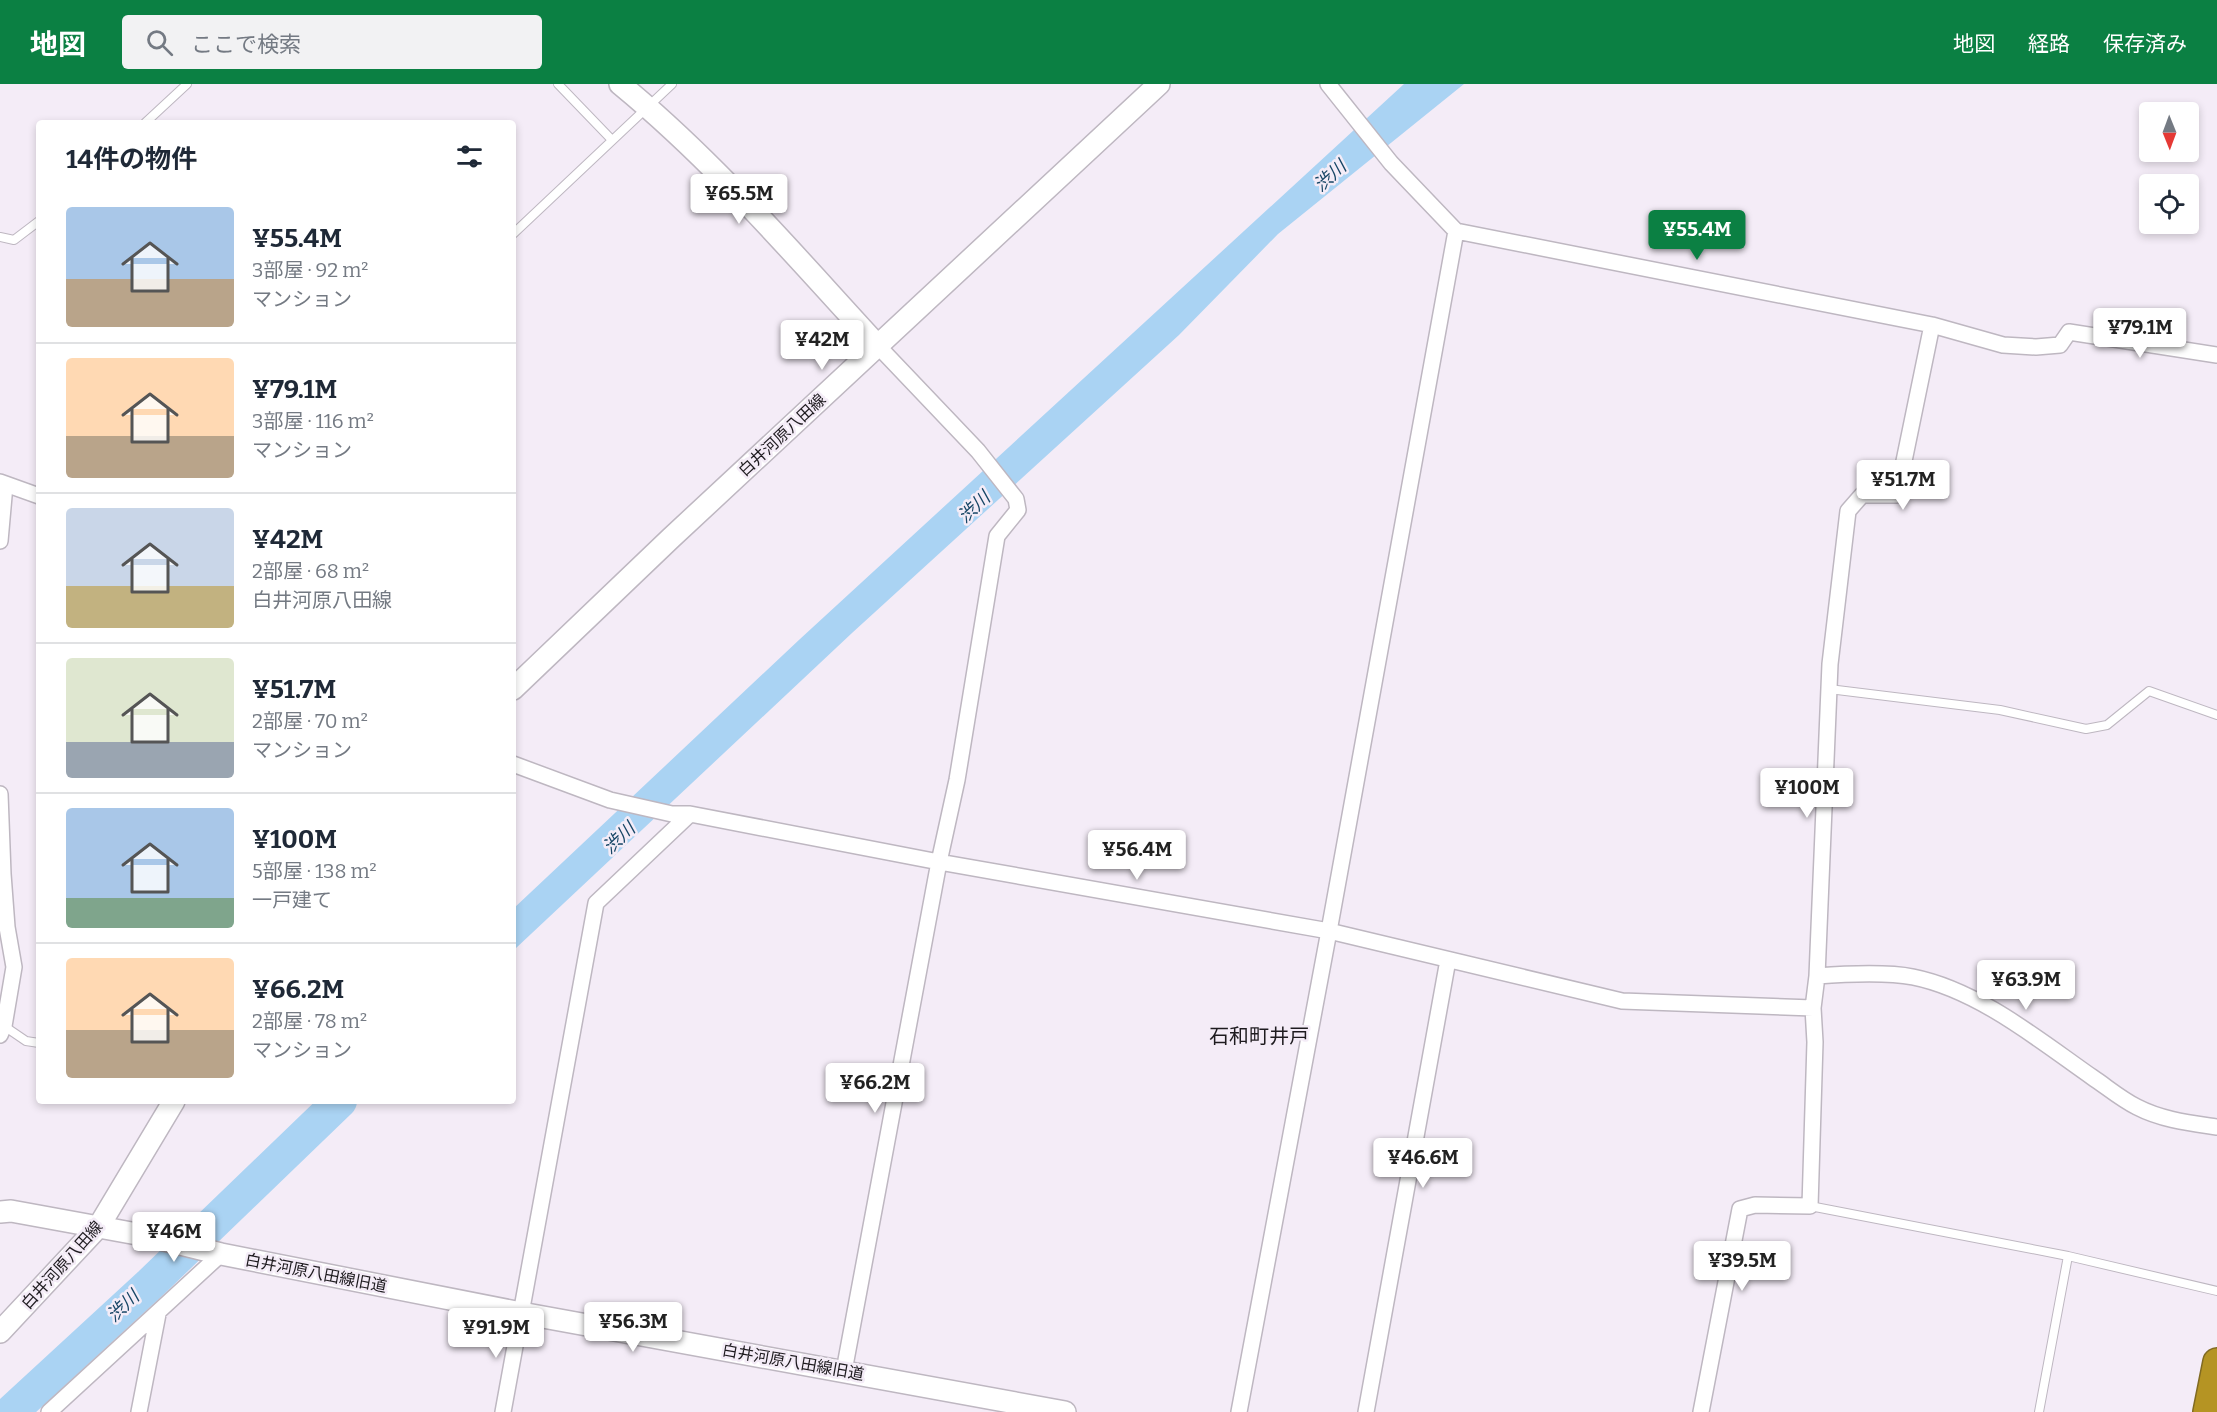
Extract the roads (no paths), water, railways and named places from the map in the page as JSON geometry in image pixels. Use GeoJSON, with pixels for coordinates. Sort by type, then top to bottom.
{"type":"FeatureCollection","features":[{"type":"Feature","properties":{"kind":"highway"},"geometry":{"type":"LineString","coordinates":[[2207,1412],[2217,1362]]}},
{"type":"Feature","properties":{"kind":"street"},"geometry":{"type":"LineString","coordinates":[[620,84],[648,107],[720,176],[978,451],[1016,499],[1018,510],[998,536],[957,780],[939,862],[844,1371]]}},
{"type":"Feature","properties":{"kind":"street","name":"白井河原八田線"},"geometry":{"type":"LineString","coordinates":[[516,686],[1159,84]]}},
{"type":"Feature","properties":{"kind":"street"},"geometry":{"type":"LineString","coordinates":[[1328,84],[1391,163],[1456,231],[1932,325],[2003,345],[2036,347],[2060,345],[2069,332],[2217,355]]}},
{"type":"Feature","properties":{"kind":"street"},"geometry":{"type":"LineString","coordinates":[[1239,1412],[1456,231]]}},
{"type":"Feature","properties":{"kind":"street"},"geometry":{"type":"LineString","coordinates":[[1701,1412],[1740,1209],[1755,1205],[1810,1206],[1815,1042],[1813,1008],[1817,976],[1829,689],[1848,511],[1862,495],[1897,495],[1932,325]]}},
{"type":"Feature","properties":{"kind":"street"},"geometry":{"type":"LineString","coordinates":[[0,541],[2,484],[36,495]]}},
{"type":"Feature","properties":{"kind":"street"},"geometry":{"type":"LineString","coordinates":[[516,765],[610,800],[672,814],[690,814],[939,862],[1329,931],[1622,1001],[1813,1008]]}},
{"type":"Feature","properties":{"kind":"street"},"geometry":{"type":"LineString","coordinates":[[0,794],[6,906],[14,967],[2,1031]]}},
{"type":"Feature","properties":{"kind":"street"},"geometry":{"type":"LineString","coordinates":[[503,1412],[596,903],[690,814]]}},
{"type":"Feature","properties":{"kind":"street"},"geometry":{"type":"LineString","coordinates":[[1366,1412],[1448,960]]}},
{"type":"Feature","properties":{"kind":"street"},"geometry":{"type":"LineString","coordinates":[[1817,976],[1844,974],[1911,976],[1934,982],[1967,996],[2010,1020],[2137,1107],[2170,1119],[2217,1127]]}},
{"type":"Feature","properties":{"kind":"street","name":"白井河原八田線"},"geometry":{"type":"LineString","coordinates":[[0,1332],[99,1226],[172,1104]]}},
{"type":"Feature","properties":{"kind":"street","name":"白井河原八田線旧道"},"geometry":{"type":"LineString","coordinates":[[0,1212],[11,1211],[99,1226],[215,1253],[521,1312],[1065,1412]]}},
{"type":"Feature","properties":{"kind":"street"},"geometry":{"type":"LineString","coordinates":[[50,1412],[158,1314],[215,1253]]}},
{"type":"Feature","properties":{"kind":"street"},"geometry":{"type":"LineString","coordinates":[[139,1412],[158,1314]]}},
{"type":"Feature","properties":{"kind":"lane"},"geometry":{"type":"LineString","coordinates":[[148,120],[187,84]]}},
{"type":"Feature","properties":{"kind":"lane"},"geometry":{"type":"LineString","coordinates":[[558,84],[612,140]]}},
{"type":"Feature","properties":{"kind":"lane"},"geometry":{"type":"LineString","coordinates":[[516,231],[672,84]]}},
{"type":"Feature","properties":{"kind":"lane"},"geometry":{"type":"LineString","coordinates":[[0,237],[14,240],[36,223]]}},
{"type":"Feature","properties":{"kind":"lane"},"geometry":{"type":"LineString","coordinates":[[1829,689],[2000,710],[2086,729],[2107,725],[2149,691],[2217,715]]}},
{"type":"Feature","properties":{"kind":"lane"},"geometry":{"type":"LineString","coordinates":[[2,1031],[26,1041],[36,1042]]}},
{"type":"Feature","properties":{"kind":"lane"},"geometry":{"type":"LineString","coordinates":[[1810,1206],[2068,1256],[2217,1291]]}},
{"type":"Feature","properties":{"kind":"lane"},"geometry":{"type":"LineString","coordinates":[[2039,1412],[2068,1256]]}},
{"type":"Feature","properties":{"kind":"water"},"geometry":{"type":"Polygon","coordinates":[[[1404,84],[1464,84],[1278,234],[1179,335],[852,633],[516,948],[516,906],[800,639],[1404,84]]]}},
{"type":"Feature","properties":{"kind":"waterway","name":"渋川"},"geometry":{"type":"LineString","coordinates":[[11,1412],[150,1284],[337,1104]]}},
{"type":"Feature","properties":{"kind":"district","name":"石和町井戸"},"geometry":{"type":"Point","coordinates":[1259,1036]}}]}
